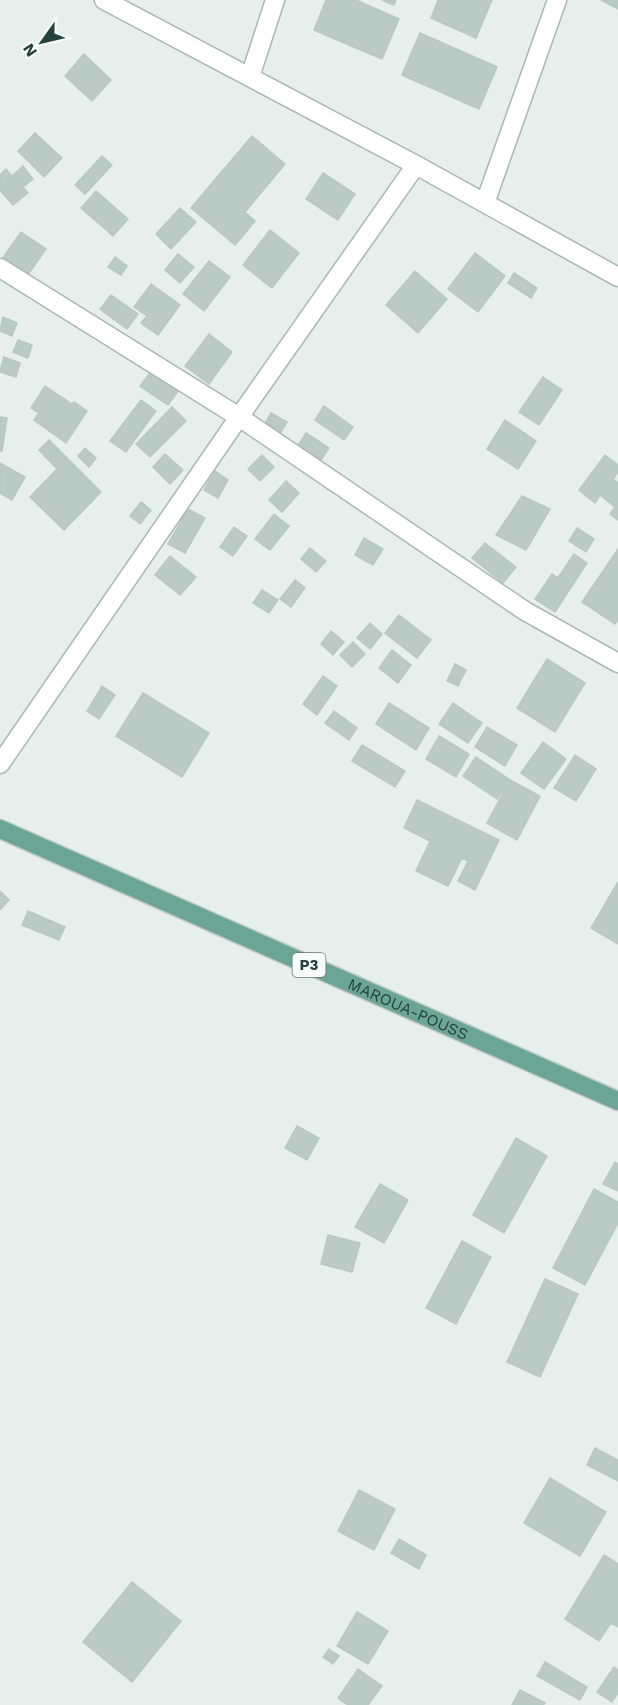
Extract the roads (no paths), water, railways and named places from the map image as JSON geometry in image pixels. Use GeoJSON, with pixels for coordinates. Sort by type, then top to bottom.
{"type":"FeatureCollection","features":[{"type":"Feature","properties":{"kind":"main road","name":"MAROUA-POUSS"},"geometry":{"type":"LineString","coordinates":[[0,830],[618,1101]]}},
{"type":"Feature","properties":{"kind":"street"},"geometry":{"type":"LineString","coordinates":[[104,0],[416,165],[618,277]]}},
{"type":"Feature","properties":{"kind":"street"},"geometry":{"type":"LineString","coordinates":[[250,77],[275,0]]}},
{"type":"Feature","properties":{"kind":"street"},"geometry":{"type":"LineString","coordinates":[[485,203],[557,0]]}},
{"type":"Feature","properties":{"kind":"street"},"geometry":{"type":"LineString","coordinates":[[0,764],[238,417],[416,165]]}},
{"type":"Feature","properties":{"kind":"street"},"geometry":{"type":"LineString","coordinates":[[0,268],[238,417],[525,611],[618,663]]}}]}
